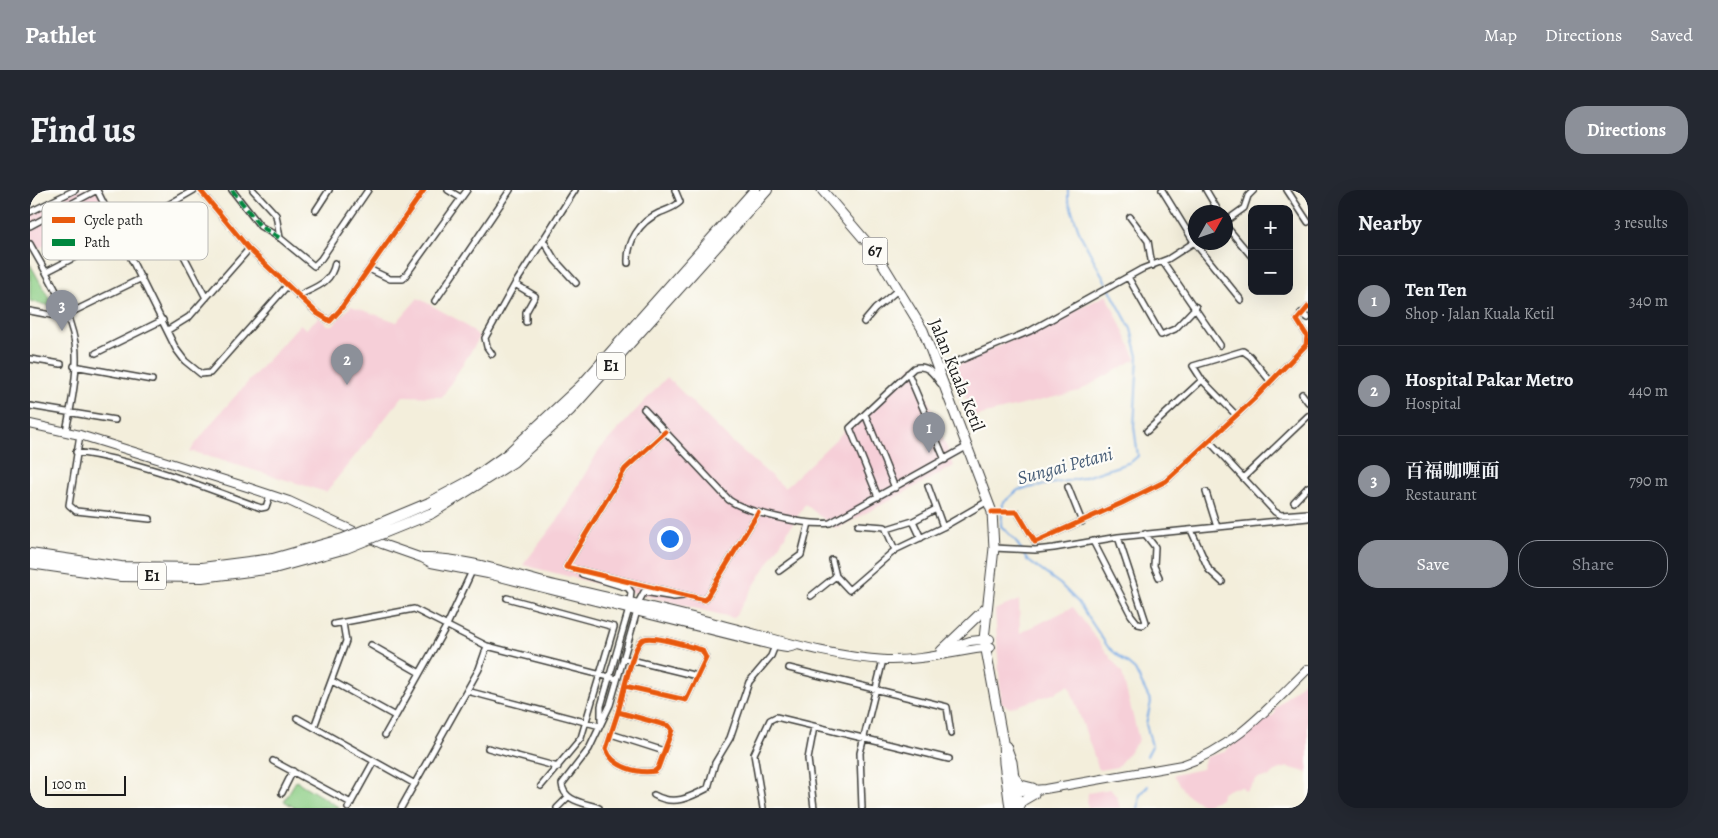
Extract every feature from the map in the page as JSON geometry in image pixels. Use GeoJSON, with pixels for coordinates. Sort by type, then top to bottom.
{"type":"FeatureCollection","features":[{"type":"Feature","properties":{"kind":"highway","name":"E1"},"geometry":{"type":"LineString","coordinates":[[430,508],[508,454],[581,386],[754,190]]}},
{"type":"Feature","properties":{"kind":"highway","name":"E1"},"geometry":{"type":"LineString","coordinates":[[30,563],[121,576],[202,577],[274,563],[430,508],[513,462],[570,410],[767,190]]}},
{"type":"Feature","properties":{"kind":"highway","name":"E1"},"geometry":{"type":"LineString","coordinates":[[30,554],[121,567],[202,568],[274,563]]}},
{"type":"Feature","properties":{"kind":"main road","name":"Jalan Kuala Ketil"},"geometry":{"type":"LineString","coordinates":[[822,190],[876,253],[900,289],[923,330],[988,501],[995,511],[988,643]]}},
{"type":"Feature","properties":{"kind":"main road"},"geometry":{"type":"LineString","coordinates":[[30,424],[80,435],[191,468],[270,495],[309,510],[382,544],[432,563],[633,606],[795,646],[883,660],[908,660],[988,643]]}},
{"type":"Feature","properties":{"kind":"main road"},"geometry":{"type":"LineString","coordinates":[[422,558],[436,557],[474,564],[562,586],[775,646],[787,648],[795,646]]}},
{"type":"Feature","properties":{"kind":"main road","name":"Jalan Kuala Ketil"},"geometry":{"type":"LineString","coordinates":[[989,598],[986,608],[991,682],[1013,794],[1018,808]]}},
{"type":"Feature","properties":{"kind":"main road"},"geometry":{"type":"LineString","coordinates":[[941,651],[986,608]]}},
{"type":"Feature","properties":{"kind":"main road"},"geometry":{"type":"LineString","coordinates":[[930,656],[955,645],[988,643]]}},
{"type":"Feature","properties":{"kind":"main road"},"geometry":{"type":"LineString","coordinates":[[1013,794],[1182,765],[1212,753],[1244,731],[1308,669]]}},
{"type":"Feature","properties":{"kind":"main road","name":"Jalan Kuala Ketil"},"geometry":{"type":"LineString","coordinates":[[1003,742],[1012,762],[1014,776],[1010,808]]}},
{"type":"Feature","properties":{"kind":"main road"},"geometry":{"type":"LineString","coordinates":[[1014,776],[1021,785],[1034,791]]}},
{"type":"Feature","properties":{"kind":"main road"},"geometry":{"type":"LineString","coordinates":[[1018,808],[1022,801],[1034,791]]}},
{"type":"Feature","properties":{"kind":"street"},"geometry":{"type":"LineString","coordinates":[[50,202],[75,190]]}},
{"type":"Feature","properties":{"kind":"street"},"geometry":{"type":"LineString","coordinates":[[75,202],[97,190],[103,202]]}},
{"type":"Feature","properties":{"kind":"street"},"geometry":{"type":"LineString","coordinates":[[174,202],[194,190]]}},
{"type":"Feature","properties":{"kind":"street"},"geometry":{"type":"LineString","coordinates":[[200,190],[249,249],[298,296],[326,320],[330,321],[424,190]]}},
{"type":"Feature","properties":{"kind":"street"},"geometry":{"type":"LineString","coordinates":[[232,190],[260,226],[280,238],[311,266],[316,265],[368,190]]}},
{"type":"Feature","properties":{"kind":"street"},"geometry":{"type":"LineString","coordinates":[[253,190],[276,215],[280,238]]}},
{"type":"Feature","properties":{"kind":"street"},"geometry":{"type":"LineString","coordinates":[[316,210],[329,190]]}},
{"type":"Feature","properties":{"kind":"street"},"geometry":{"type":"LineString","coordinates":[[448,190],[461,198]]}},
{"type":"Feature","properties":{"kind":"street"},"geometry":{"type":"LineString","coordinates":[[369,269],[390,279],[403,279],[467,190]]}},
{"type":"Feature","properties":{"kind":"street"},"geometry":{"type":"LineString","coordinates":[[435,301],[478,234],[510,190]]}},
{"type":"Feature","properties":{"kind":"street"},"geometry":{"type":"LineString","coordinates":[[492,354],[487,347],[485,338],[515,284],[575,190]]}},
{"type":"Feature","properties":{"kind":"street"},"geometry":{"type":"LineString","coordinates":[[628,263],[627,250],[638,230],[657,214],[680,202],[675,190]]}},
{"type":"Feature","properties":{"kind":"street"},"geometry":{"type":"LineString","coordinates":[[1162,190],[1188,230]]}},
{"type":"Feature","properties":{"kind":"street"},"geometry":{"type":"LineString","coordinates":[[1206,190],[1215,205]]}},
{"type":"Feature","properties":{"kind":"street"},"geometry":{"type":"LineString","coordinates":[[1233,216],[1244,208],[1248,196],[1254,190]]}},
{"type":"Feature","properties":{"kind":"street"},"geometry":{"type":"LineString","coordinates":[[1287,190],[1308,222]]}},
{"type":"Feature","properties":{"kind":"street"},"geometry":{"type":"LineString","coordinates":[[30,212],[42,206]]}},
{"type":"Feature","properties":{"kind":"street"},"geometry":{"type":"LineString","coordinates":[[1130,217],[1147,239],[1152,266]]}},
{"type":"Feature","properties":{"kind":"street"},"geometry":{"type":"LineString","coordinates":[[30,226],[42,220]]}},
{"type":"Feature","properties":{"kind":"street"},"geometry":{"type":"LineString","coordinates":[[1233,234],[1248,252]]}},
{"type":"Feature","properties":{"kind":"street"},"geometry":{"type":"LineString","coordinates":[[543,240],[555,260],[576,284]]}},
{"type":"Feature","properties":{"kind":"street"},"geometry":{"type":"LineString","coordinates":[[30,244],[46,272],[66,315],[75,343],[70,412],[66,432]]}},
{"type":"Feature","properties":{"kind":"street"},"geometry":{"type":"LineString","coordinates":[[939,369],[1030,331],[1128,277],[1163,262],[1188,246]]}},
{"type":"Feature","properties":{"kind":"street"},"geometry":{"type":"LineString","coordinates":[[168,330],[184,321],[249,249]]}},
{"type":"Feature","properties":{"kind":"street"},"geometry":{"type":"LineString","coordinates":[[1202,250],[1241,300]]}},
{"type":"Feature","properties":{"kind":"street"},"geometry":{"type":"LineString","coordinates":[[46,272],[69,260]]}},
{"type":"Feature","properties":{"kind":"street"},"geometry":{"type":"LineString","coordinates":[[133,260],[185,361],[201,374],[206,375],[287,286]]}},
{"type":"Feature","properties":{"kind":"street"},"geometry":{"type":"LineString","coordinates":[[186,260],[206,298]]}},
{"type":"Feature","properties":{"kind":"street"},"geometry":{"type":"LineString","coordinates":[[1163,262],[1196,307],[1220,345]]}},
{"type":"Feature","properties":{"kind":"street"},"geometry":{"type":"LineString","coordinates":[[298,296],[329,280],[334,273],[335,264]]}},
{"type":"Feature","properties":{"kind":"street"},"geometry":{"type":"LineString","coordinates":[[1128,277],[1161,335],[1175,330],[1196,307]]}},
{"type":"Feature","properties":{"kind":"street"},"geometry":{"type":"LineString","coordinates":[[66,315],[142,278]]}},
{"type":"Feature","properties":{"kind":"street"},"geometry":{"type":"LineString","coordinates":[[515,284],[535,296],[526,312],[526,322]]}},
{"type":"Feature","properties":{"kind":"street"},"geometry":{"type":"LineString","coordinates":[[864,322],[875,309],[900,289]]}},
{"type":"Feature","properties":{"kind":"street"},"geometry":{"type":"LineString","coordinates":[[1035,542],[1155,488],[1210,442],[1306,345],[1307,336],[1297,322],[1301,313],[1308,307]]}},
{"type":"Feature","properties":{"kind":"street"},"geometry":{"type":"LineString","coordinates":[[30,311],[51,315]]}},
{"type":"Feature","properties":{"kind":"street"},"geometry":{"type":"LineString","coordinates":[[1301,313],[1308,318]]}},
{"type":"Feature","properties":{"kind":"street"},"geometry":{"type":"LineString","coordinates":[[96,353],[163,320]]}},
{"type":"Feature","properties":{"kind":"street"},"geometry":{"type":"LineString","coordinates":[[1236,415],[1202,380],[1193,366],[1239,351],[1250,356],[1271,382]]}},
{"type":"Feature","properties":{"kind":"street"},"geometry":{"type":"LineString","coordinates":[[30,359],[60,364]]}},
{"type":"Feature","properties":{"kind":"street"},"geometry":{"type":"LineString","coordinates":[[74,366],[152,380]]}},
{"type":"Feature","properties":{"kind":"street"},"geometry":{"type":"LineString","coordinates":[[878,497],[850,428],[908,372],[917,367],[928,369],[949,396]]}},
{"type":"Feature","properties":{"kind":"street"},"geometry":{"type":"LineString","coordinates":[[908,372],[945,460]]}},
{"type":"Feature","properties":{"kind":"street"},"geometry":{"type":"LineString","coordinates":[[1147,431],[1202,380]]}},
{"type":"Feature","properties":{"kind":"street"},"geometry":{"type":"LineString","coordinates":[[1302,394],[1308,402]]}},
{"type":"Feature","properties":{"kind":"street"},"geometry":{"type":"LineString","coordinates":[[30,406],[116,420]]}},
{"type":"Feature","properties":{"kind":"street"},"geometry":{"type":"LineString","coordinates":[[644,409],[720,492],[738,506],[809,523],[830,523],[968,446]]}},
{"type":"Feature","properties":{"kind":"street"},"geometry":{"type":"LineString","coordinates":[[865,414],[895,488]]}},
{"type":"Feature","properties":{"kind":"street"},"geometry":{"type":"LineString","coordinates":[[1243,478],[1308,416]]}},
{"type":"Feature","properties":{"kind":"street"},"geometry":{"type":"LineString","coordinates":[[665,432],[623,472],[566,567],[705,600],[758,512]]}},
{"type":"Feature","properties":{"kind":"street"},"geometry":{"type":"LineString","coordinates":[[80,435],[68,501],[72,509],[150,519]]}},
{"type":"Feature","properties":{"kind":"street"},"geometry":{"type":"LineString","coordinates":[[1210,442],[1278,514],[1308,513]]}},
{"type":"Feature","properties":{"kind":"street"},"geometry":{"type":"LineString","coordinates":[[76,452],[108,456],[178,478],[261,508],[266,507],[270,495]]}},
{"type":"Feature","properties":{"kind":"street"},"geometry":{"type":"LineString","coordinates":[[928,486],[943,527]]}},
{"type":"Feature","properties":{"kind":"street"},"geometry":{"type":"LineString","coordinates":[[1068,487],[1082,522]]}},
{"type":"Feature","properties":{"kind":"street"},"geometry":{"type":"LineString","coordinates":[[1294,502],[1308,487]]}},
{"type":"Feature","properties":{"kind":"street"},"geometry":{"type":"LineString","coordinates":[[1206,492],[1217,527]]}},
{"type":"Feature","properties":{"kind":"street"},"geometry":{"type":"LineString","coordinates":[[832,560],[836,576],[849,590],[895,550],[943,527],[988,501]]}},
{"type":"Feature","properties":{"kind":"street"},"geometry":{"type":"LineString","coordinates":[[887,529],[913,521],[936,509]]}},
{"type":"Feature","properties":{"kind":"street"},"geometry":{"type":"LineString","coordinates":[[995,511],[1011,510],[1019,514],[1035,542],[1033,550]]}},
{"type":"Feature","properties":{"kind":"street"},"geometry":{"type":"LineString","coordinates":[[994,548],[1033,550],[1118,536],[1308,518]]}},
{"type":"Feature","properties":{"kind":"street"},"geometry":{"type":"LineString","coordinates":[[913,521],[921,538]]}},
{"type":"Feature","properties":{"kind":"street"},"geometry":{"type":"LineString","coordinates":[[780,571],[801,554],[809,523]]}},
{"type":"Feature","properties":{"kind":"street"},"geometry":{"type":"LineString","coordinates":[[858,524],[883,526],[887,529],[895,550]]}},
{"type":"Feature","properties":{"kind":"street"},"geometry":{"type":"LineString","coordinates":[[1191,530],[1209,570],[1222,582]]}},
{"type":"Feature","properties":{"kind":"street"},"geometry":{"type":"LineString","coordinates":[[1145,534],[1156,547],[1154,566],[1159,577]]}},
{"type":"Feature","properties":{"kind":"street"},"geometry":{"type":"LineString","coordinates":[[1093,541],[1131,616],[1138,624],[1144,625],[1146,622],[1118,536]]}},
{"type":"Feature","properties":{"kind":"street"},"geometry":{"type":"LineString","coordinates":[[578,570],[584,575],[628,588],[631,592],[633,606],[624,658],[610,705],[589,749],[562,784],[562,791],[568,797],[599,808]]}},
{"type":"Feature","properties":{"kind":"street"},"geometry":{"type":"LineString","coordinates":[[385,735],[447,625],[472,571]]}},
{"type":"Feature","properties":{"kind":"street"},"geometry":{"type":"LineString","coordinates":[[811,596],[836,576]]}},
{"type":"Feature","properties":{"kind":"street"},"geometry":{"type":"LineString","coordinates":[[601,724],[601,706],[633,606],[644,592],[674,598],[686,595]]}},
{"type":"Feature","properties":{"kind":"street"},"geometry":{"type":"LineString","coordinates":[[507,598],[614,627],[581,738],[541,786]]}},
{"type":"Feature","properties":{"kind":"street"},"geometry":{"type":"LineString","coordinates":[[334,624],[408,608],[420,610],[487,646],[617,679]]}},
{"type":"Feature","properties":{"kind":"street"},"geometry":{"type":"LineString","coordinates":[[314,727],[346,641],[343,623]]}},
{"type":"Feature","properties":{"kind":"street"},"geometry":{"type":"LineString","coordinates":[[618,712],[671,727],[672,732],[658,768],[655,771],[639,771],[622,766],[608,754],[606,749],[632,660],[640,641],[645,638],[654,638],[702,650],[706,658],[685,701],[625,686]]}},
{"type":"Feature","properties":{"kind":"street"},"geometry":{"type":"LineString","coordinates":[[371,645],[420,673]]}},
{"type":"Feature","properties":{"kind":"street"},"geometry":{"type":"LineString","coordinates":[[402,808],[479,669],[487,646]]}},
{"type":"Feature","properties":{"kind":"street"},"geometry":{"type":"LineString","coordinates":[[654,795],[663,800],[677,801],[708,788],[715,762],[730,738],[749,682],[771,656],[775,646]]}},
{"type":"Feature","properties":{"kind":"street"},"geometry":{"type":"LineString","coordinates":[[624,658],[697,676]]}},
{"type":"Feature","properties":{"kind":"street"},"geometry":{"type":"LineString","coordinates":[[862,808],[858,763],[883,660]]}},
{"type":"Feature","properties":{"kind":"street"},"geometry":{"type":"LineString","coordinates":[[789,668],[947,707],[951,734]]}},
{"type":"Feature","properties":{"kind":"street"},"geometry":{"type":"LineString","coordinates":[[332,681],[396,716]]}},
{"type":"Feature","properties":{"kind":"street"},"geometry":{"type":"LineString","coordinates":[[467,691],[601,724]]}},
{"type":"Feature","properties":{"kind":"street"},"geometry":{"type":"LineString","coordinates":[[763,808],[754,754],[770,720],[776,717],[949,759]]}},
{"type":"Feature","properties":{"kind":"street"},"geometry":{"type":"LineString","coordinates":[[297,718],[415,784]]}},
{"type":"Feature","properties":{"kind":"street"},"geometry":{"type":"LineString","coordinates":[[814,726],[808,759],[814,808]]}},
{"type":"Feature","properties":{"kind":"street"},"geometry":{"type":"LineString","coordinates":[[611,734],[664,752]]}},
{"type":"Feature","properties":{"kind":"street"},"geometry":{"type":"LineString","coordinates":[[488,748],[558,767]]}},
{"type":"Feature","properties":{"kind":"street"},"geometry":{"type":"LineString","coordinates":[[274,761],[349,805],[374,761]]}},
{"type":"Feature","properties":{"kind":"street"},"geometry":{"type":"LineString","coordinates":[[282,793],[293,771]]}},
{"type":"Feature","properties":{"kind":"street"},"geometry":{"type":"LineString","coordinates":[[557,808],[568,797]]}},
{"type":"Feature","properties":{"kind":"shaded area"},"geometry":{"type":"Polygon","coordinates":[[[77,190],[102,190],[108,202],[52,202],[77,190]]]}},
{"type":"Feature","properties":{"kind":"shaded area"},"geometry":{"type":"Polygon","coordinates":[[[42,207],[42,246],[37,249],[30,235],[30,213],[42,207]]]}},
{"type":"Feature","properties":{"kind":"shaded area"},"geometry":{"type":"Polygon","coordinates":[[[1107,295],[1136,359],[1079,391],[973,417],[955,366],[1107,295]]]}},
{"type":"Feature","properties":{"kind":"shaded area"},"geometry":{"type":"Polygon","coordinates":[[[418,298],[460,321],[480,337],[442,397],[403,396],[326,492],[190,451],[214,420],[300,324],[306,329],[319,317],[327,325],[333,325],[351,306],[397,322],[418,298]]]}},
{"type":"Feature","properties":{"kind":"shaded area"},"geometry":{"type":"Polygon","coordinates":[[[914,364],[954,466],[836,529],[805,504],[734,618],[523,565],[559,518],[599,450],[667,377],[729,439],[785,488],[914,364]]]}},
{"type":"Feature","properties":{"kind":"shaded area"},"geometry":{"type":"Polygon","coordinates":[[[1019,600],[1020,633],[1073,607],[1122,673],[1139,740],[1117,767],[1099,770],[1069,685],[1053,694],[1010,708],[1001,703],[995,610],[1019,600]]]}},
{"type":"Feature","properties":{"kind":"shaded area"},"geometry":{"type":"Polygon","coordinates":[[[1308,677],[1308,773],[1288,767],[1278,770],[1268,778],[1257,779],[1247,790],[1243,791],[1243,787],[1232,788],[1222,793],[1221,799],[1202,805],[1185,793],[1173,775],[1202,769],[1206,757],[1224,752],[1268,715],[1271,717],[1276,712],[1273,710],[1308,677]]]}},
{"type":"Feature","properties":{"kind":"shaded area"},"geometry":{"type":"Polygon","coordinates":[[[1110,789],[1117,797],[1120,808],[1089,808],[1087,804],[1088,793],[1110,789]]]}},
{"type":"Feature","properties":{"kind":"green space"},"geometry":{"type":"Polygon","coordinates":[[[30,264],[54,307],[30,301],[30,264]]]}},
{"type":"Feature","properties":{"kind":"green space"},"geometry":{"type":"Polygon","coordinates":[[[296,781],[340,808],[295,808],[284,801],[296,781]]]}},
{"type":"Feature","properties":{"kind":"waterway","name":"Sungai Petani"},"geometry":{"type":"LineString","coordinates":[[1068,190],[1068,199],[1080,234],[1131,329],[1138,356],[1134,427],[1138,456],[1131,462],[1082,478],[1018,490],[1003,503],[1001,526],[1016,541],[1027,560],[1060,584],[1078,602],[1108,647],[1135,670],[1151,702],[1146,724],[1152,746],[1147,756]]}},
{"type":"Feature","properties":{"kind":"waterway","name":"Sungai Petani"},"geometry":{"type":"LineString","coordinates":[[1138,808],[1140,795],[1148,786]]}},
{"type":"Feature","properties":{"kind":"marked path"},"geometry":{"type":"LineString","coordinates":[[232,190],[260,226],[280,238]]}},
{"type":"Feature","properties":{"kind":"cycle path"},"geometry":{"type":"LineString","coordinates":[[200,190],[249,249],[317,313],[330,321],[340,310],[424,190]]}},
{"type":"Feature","properties":{"kind":"cycle path"},"geometry":{"type":"LineString","coordinates":[[992,512],[1017,512],[1035,542],[1166,481],[1254,399],[1306,345],[1307,336],[1297,320],[1308,307]]}},
{"type":"Feature","properties":{"kind":"cycle path"},"geometry":{"type":"LineString","coordinates":[[665,432],[625,469],[566,567],[705,600],[758,513]]}},
{"type":"Feature","properties":{"kind":"cycle path"},"geometry":{"type":"LineString","coordinates":[[618,712],[606,749],[609,755],[626,768],[648,772],[655,771],[658,768],[672,730],[669,726],[618,712],[628,672],[636,650],[640,642],[649,638],[702,650],[706,658],[686,700],[625,686]]}},
{"type":"Feature","properties":{"kind":"place","name":"百福咖喱面"},"geometry":{"type":"Point","coordinates":[62,331]}},
{"type":"Feature","properties":{"kind":"place","name":"Hospital Pakar Metro"},"geometry":{"type":"Point","coordinates":[347,385]}},
{"type":"Feature","properties":{"kind":"place","name":"Ten Ten"},"geometry":{"type":"Point","coordinates":[929,453]}}]}
